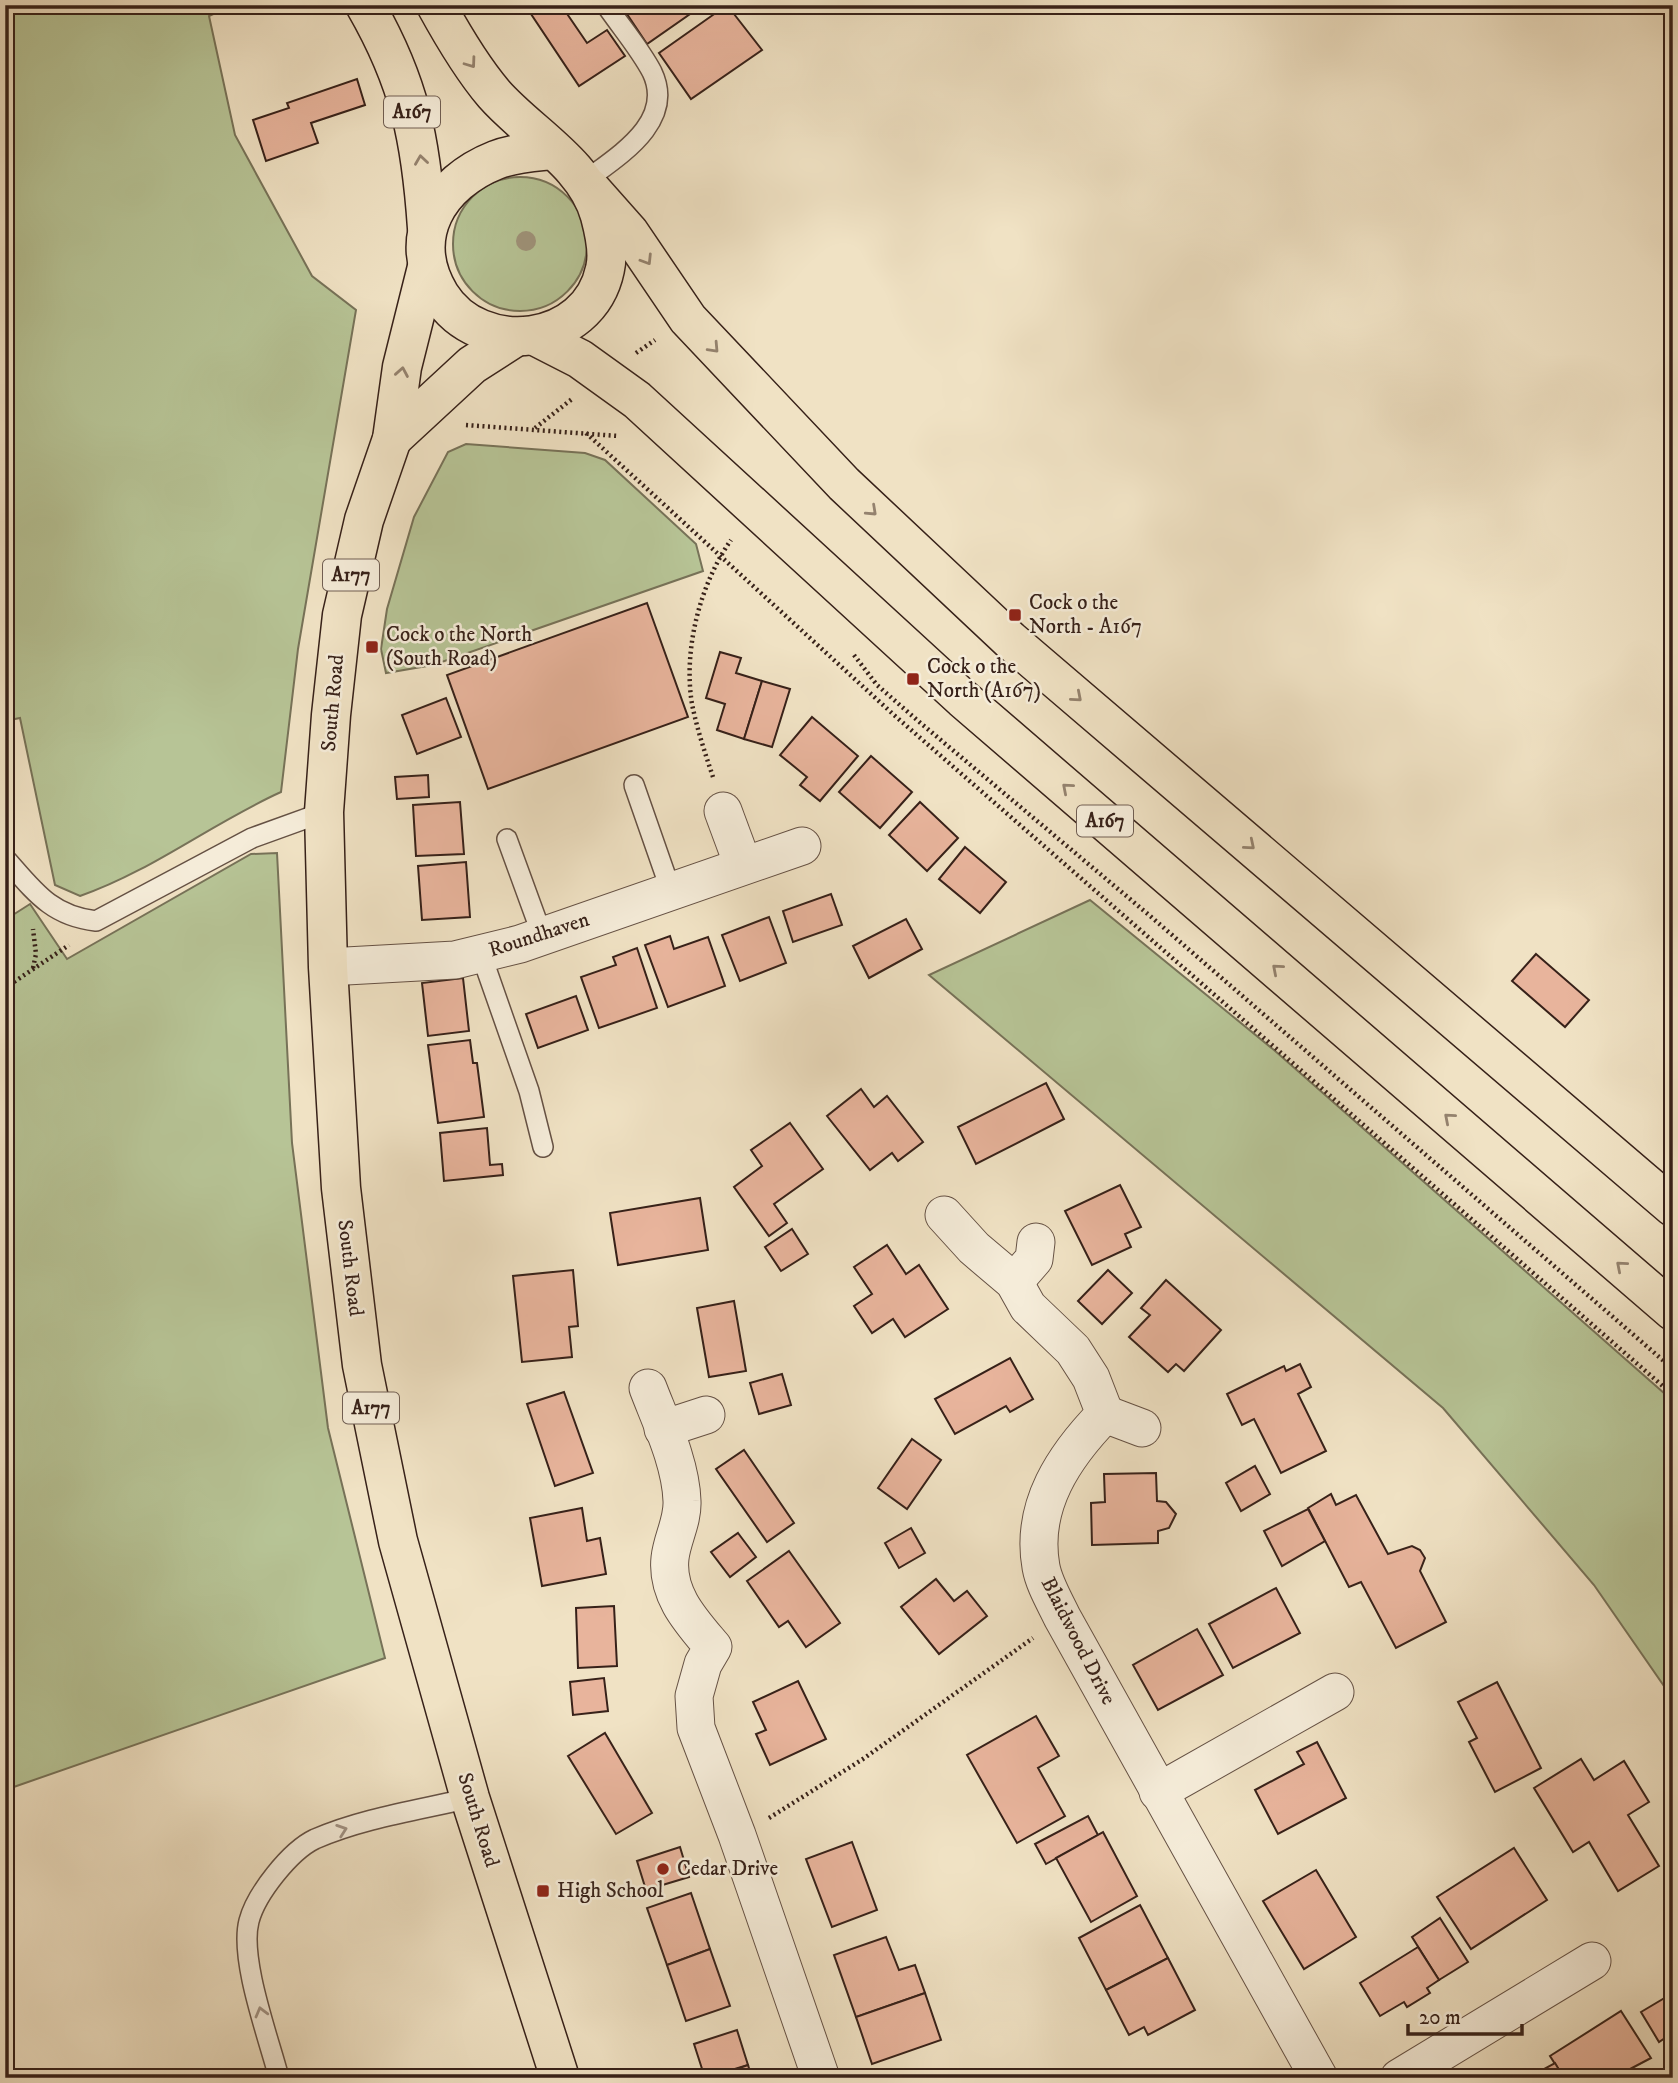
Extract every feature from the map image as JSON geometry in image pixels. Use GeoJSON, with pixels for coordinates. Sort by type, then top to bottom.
{"type":"FeatureCollection","features":[{"type":"Feature","properties":{"kind":"main road","name":"A167"},"geometry":{"type":"LineString","coordinates":[[365,5],[389,47],[411,107],[422,163],[427,228]]}},
{"type":"Feature","properties":{"kind":"main road"},"geometry":{"type":"LineString","coordinates":[[436,5],[457,43],[493,93],[587,184],[629,232],[688,319],[844,484],[1010,640],[1673,1207]]}},
{"type":"Feature","properties":{"kind":"main road"},"geometry":{"type":"LineString","coordinates":[[553,150],[497,159],[470,172],[449,190],[435,209],[427,228],[427,267],[440,294],[465,322],[486,332],[525,337],[561,327],[580,314],[594,295],[605,269],[600,216],[587,184]]}},
{"type":"Feature","properties":{"kind":"main road","name":"South Road"},"geometry":{"type":"LineString","coordinates":[[427,267],[402,367],[392,439],[365,520],[342,615],[324,812],[328,967],[341,1188],[362,1365],[398,1541],[470,1798],[561,2078]]}},
{"type":"Feature","properties":{"kind":"main road","name":"A167"},"geometry":{"type":"LineString","coordinates":[[525,337],[580,359],[637,400],[974,707],[1673,1311]]}},
{"type":"Feature","properties":{"kind":"main road","name":"South Road"},"geometry":{"type":"LineString","coordinates":[[392,439],[472,365],[525,337]]}},
{"type":"Feature","properties":{"kind":"street"},"geometry":{"type":"LineString","coordinates":[[723,811],[743,865]]}},
{"type":"Feature","properties":{"kind":"street","name":"Roundhaven"},"geometry":{"type":"LineString","coordinates":[[328,967],[455,960],[481,954],[802,846]]}},
{"type":"Feature","properties":{"kind":"street"},"geometry":{"type":"LineString","coordinates":[[944,1215],[974,1248],[1014,1282],[1028,1307],[1073,1350],[1091,1378],[1105,1414],[1142,1428]]}},
{"type":"Feature","properties":{"kind":"street"},"geometry":{"type":"LineString","coordinates":[[1014,1282],[1034,1259],[1036,1242]]}},
{"type":"Feature","properties":{"kind":"street"},"geometry":{"type":"LineString","coordinates":[[649,1388],[682,1500],[679,1529],[670,1559],[673,1586],[682,1610],[713,1647],[703,1664],[694,1696],[696,1728],[737,1835],[821,2078]]}},
{"type":"Feature","properties":{"kind":"street","name":"Blaidwood Drive"},"geometry":{"type":"LineString","coordinates":[[1105,1414],[1083,1436],[1045,1497],[1040,1533],[1041,1569],[1062,1618],[1319,2078]]}},
{"type":"Feature","properties":{"kind":"street"},"geometry":{"type":"LineString","coordinates":[[663,1429],[706,1415]]}},
{"type":"Feature","properties":{"kind":"street"},"geometry":{"type":"LineString","coordinates":[[1158,1792],[1335,1692]]}},
{"type":"Feature","properties":{"kind":"street"},"geometry":{"type":"LineString","coordinates":[[1399,2078],[1592,1961]]}},
{"type":"Feature","properties":{"kind":"lane"},"geometry":{"type":"LineString","coordinates":[[587,184],[630,147],[649,126],[658,98],[652,73],[606,5]]}},
{"type":"Feature","properties":{"kind":"lane"},"geometry":{"type":"LineString","coordinates":[[634,785],[671,891]]}},
{"type":"Feature","properties":{"kind":"lane"},"geometry":{"type":"LineString","coordinates":[[5,858],[41,897],[70,918],[96,921],[252,838],[324,812]]}},
{"type":"Feature","properties":{"kind":"lane"},"geometry":{"type":"LineString","coordinates":[[507,839],[542,935]]}},
{"type":"Feature","properties":{"kind":"lane"},"geometry":{"type":"LineString","coordinates":[[481,954],[529,1091],[543,1147]]}},
{"type":"Feature","properties":{"kind":"lane"},"geometry":{"type":"LineString","coordinates":[[279,2078],[255,1989],[248,1945],[249,1922],[261,1894],[282,1866],[313,1840],[356,1825],[470,1798]]}},
{"type":"Feature","properties":{"kind":"path"},"geometry":{"type":"LineString","coordinates":[[5,171],[11,178],[5,232]]}},
{"type":"Feature","properties":{"kind":"path"},"geometry":{"type":"LineString","coordinates":[[462,424],[585,432],[904,724],[1673,1395]]}},
{"type":"Feature","properties":{"kind":"path"},"geometry":{"type":"LineString","coordinates":[[723,811],[692,702],[691,666],[698,613],[720,556],[732,540]]}},
{"type":"Feature","properties":{"kind":"path"},"geometry":{"type":"LineString","coordinates":[[5,988],[61,952],[96,921]]}},
{"type":"Feature","properties":{"kind":"path"},"geometry":{"type":"LineString","coordinates":[[32,925],[36,936],[33,969]]}},
{"type":"Feature","properties":{"kind":"path"},"geometry":{"type":"LineString","coordinates":[[737,1835],[800,1801],[863,1759],[1062,1618]]}},
{"type":"Feature","properties":{"kind":"green space"},"geometry":{"type":"Polygon","coordinates":[[[5,5],[233,5],[209,16],[235,135],[312,276],[356,310],[298,649],[281,792],[132,874],[80,896],[55,885],[20,718],[5,721],[5,5]]]}},
{"type":"Feature","properties":{"kind":"green space"},"geometry":{"type":"Polygon","coordinates":[[[520,177],[546,182],[567,197],[582,218],[587,244],[582,270],[567,291],[546,306],[520,311],[494,306],[473,291],[458,270],[453,244],[458,218],[473,197],[494,182],[520,177]]]}},
{"type":"Feature","properties":{"kind":"green space"},"geometry":{"type":"Polygon","coordinates":[[[466,444],[585,453],[605,460],[696,544],[703,571],[433,665],[386,673],[381,649],[387,609],[414,517],[448,452],[466,444]]]}},
{"type":"Feature","properties":{"kind":"green space"},"geometry":{"type":"Polygon","coordinates":[[[277,853],[292,1143],[328,1428],[385,1658],[5,1790],[5,920],[30,904],[67,959],[251,854],[277,853]]]}},
{"type":"Feature","properties":{"kind":"green space"},"geometry":{"type":"Polygon","coordinates":[[[1090,900],[1274,1050],[1673,1401],[1673,1699],[1594,1585],[1443,1408],[929,975],[1090,900]]]}},
{"type":"Feature","properties":{"kind":"building"},"geometry":{"type":"Polygon","coordinates":[[[525,5],[561,5],[587,43],[607,30],[625,56],[579,86],[525,5]]]}},
{"type":"Feature","properties":{"kind":"building"},"geometry":{"type":"Polygon","coordinates":[[[634,5],[703,5],[647,44],[625,11],[634,5]]]}},
{"type":"Feature","properties":{"kind":"building"},"geometry":{"type":"Polygon","coordinates":[[[727,5],[762,50],[691,99],[659,53],[727,5]]]}},
{"type":"Feature","properties":{"kind":"building"},"geometry":{"type":"Polygon","coordinates":[[[357,79],[365,105],[311,123],[318,143],[266,161],[253,120],[289,108],[287,103],[357,79]]]}},
{"type":"Feature","properties":{"kind":"building"},"geometry":{"type":"Polygon","coordinates":[[[647,603],[688,717],[488,789],[447,675],[647,603]]]}},
{"type":"Feature","properties":{"kind":"building"},"geometry":{"type":"Polygon","coordinates":[[[720,652],[741,658],[736,673],[762,681],[744,739],[717,730],[725,704],[706,698],[720,652]]]}},
{"type":"Feature","properties":{"kind":"building"},"geometry":{"type":"Polygon","coordinates":[[[762,681],[790,689],[772,747],[744,739],[762,681]]]}},
{"type":"Feature","properties":{"kind":"building"},"geometry":{"type":"Polygon","coordinates":[[[446,698],[461,737],[417,754],[402,715],[446,698]]]}},
{"type":"Feature","properties":{"kind":"building"},"geometry":{"type":"Polygon","coordinates":[[[812,717],[858,756],[820,801],[800,785],[807,777],[780,755],[812,717]]]}},
{"type":"Feature","properties":{"kind":"building"},"geometry":{"type":"Polygon","coordinates":[[[871,756],[912,792],[880,828],[839,792],[871,756]]]}},
{"type":"Feature","properties":{"kind":"building"},"geometry":{"type":"Polygon","coordinates":[[[428,775],[429,797],[397,799],[395,777],[428,775]]]}},
{"type":"Feature","properties":{"kind":"building"},"geometry":{"type":"Polygon","coordinates":[[[460,802],[464,854],[416,856],[413,805],[460,802]]]}},
{"type":"Feature","properties":{"kind":"building"},"geometry":{"type":"Polygon","coordinates":[[[920,802],[958,838],[927,871],[889,835],[920,802]]]}},
{"type":"Feature","properties":{"kind":"building"},"geometry":{"type":"Polygon","coordinates":[[[965,847],[1006,882],[980,913],[939,879],[965,847]]]}},
{"type":"Feature","properties":{"kind":"building"},"geometry":{"type":"Polygon","coordinates":[[[466,862],[470,917],[422,920],[418,866],[466,862]]]}},
{"type":"Feature","properties":{"kind":"building"},"geometry":{"type":"Polygon","coordinates":[[[831,894],[842,925],[793,942],[783,911],[831,894]]]}},
{"type":"Feature","properties":{"kind":"building"},"geometry":{"type":"Polygon","coordinates":[[[769,917],[786,963],[740,981],[722,935],[769,917]]]}},
{"type":"Feature","properties":{"kind":"building"},"geometry":{"type":"Polygon","coordinates":[[[906,919],[922,949],[869,978],[853,946],[906,919]]]}},
{"type":"Feature","properties":{"kind":"building"},"geometry":{"type":"Polygon","coordinates":[[[670,936],[674,949],[708,937],[725,986],[668,1007],[645,945],[670,936]]]}},
{"type":"Feature","properties":{"kind":"building"},"geometry":{"type":"Polygon","coordinates":[[[637,948],[657,1008],[599,1028],[581,977],[616,965],[613,957],[637,948]]]}},
{"type":"Feature","properties":{"kind":"building"},"geometry":{"type":"Polygon","coordinates":[[[1536,954],[1589,1000],[1565,1027],[1512,981],[1536,954]]]}},
{"type":"Feature","properties":{"kind":"building"},"geometry":{"type":"Polygon","coordinates":[[[463,978],[469,1031],[428,1036],[422,983],[463,978]]]}},
{"type":"Feature","properties":{"kind":"building"},"geometry":{"type":"Polygon","coordinates":[[[576,996],[588,1030],[538,1048],[526,1014],[576,996]]]}},
{"type":"Feature","properties":{"kind":"building"},"geometry":{"type":"Polygon","coordinates":[[[470,1040],[473,1063],[477,1063],[484,1117],[438,1123],[428,1045],[470,1040]]]}},
{"type":"Feature","properties":{"kind":"building"},"geometry":{"type":"Polygon","coordinates":[[[1046,1083],[1064,1119],[976,1164],[958,1127],[1046,1083]]]}},
{"type":"Feature","properties":{"kind":"building"},"geometry":{"type":"Polygon","coordinates":[[[861,1089],[874,1107],[887,1096],[923,1142],[898,1161],[892,1153],[870,1170],[827,1116],[861,1089]]]}},
{"type":"Feature","properties":{"kind":"building"},"geometry":{"type":"Polygon","coordinates":[[[790,1123],[823,1169],[774,1204],[787,1223],[769,1236],[734,1187],[762,1166],[751,1150],[790,1123]]]}},
{"type":"Feature","properties":{"kind":"building"},"geometry":{"type":"Polygon","coordinates":[[[487,1128],[490,1165],[502,1164],[503,1175],[444,1181],[440,1133],[487,1128]]]}},
{"type":"Feature","properties":{"kind":"building"},"geometry":{"type":"Polygon","coordinates":[[[1120,1185],[1141,1227],[1125,1234],[1131,1247],[1092,1265],[1065,1211],[1120,1185]]]}},
{"type":"Feature","properties":{"kind":"building"},"geometry":{"type":"Polygon","coordinates":[[[700,1198],[708,1250],[618,1265],[610,1213],[700,1198]]]}},
{"type":"Feature","properties":{"kind":"building"},"geometry":{"type":"Polygon","coordinates":[[[792,1229],[808,1254],[781,1271],[765,1247],[792,1229]]]}},
{"type":"Feature","properties":{"kind":"building"},"geometry":{"type":"Polygon","coordinates":[[[887,1245],[906,1274],[919,1265],[948,1309],[905,1337],[893,1319],[872,1333],[854,1306],[872,1294],[854,1267],[887,1245]]]}},
{"type":"Feature","properties":{"kind":"building"},"geometry":{"type":"Polygon","coordinates":[[[573,1270],[578,1326],[569,1327],[572,1357],[522,1362],[513,1276],[573,1270]]]}},
{"type":"Feature","properties":{"kind":"building"},"geometry":{"type":"Polygon","coordinates":[[[1108,1270],[1132,1293],[1102,1324],[1078,1301],[1108,1270]]]}},
{"type":"Feature","properties":{"kind":"building"},"geometry":{"type":"Polygon","coordinates":[[[1166,1280],[1221,1330],[1184,1371],[1176,1364],[1168,1372],[1129,1337],[1150,1315],[1141,1308],[1166,1280]]]}},
{"type":"Feature","properties":{"kind":"building"},"geometry":{"type":"Polygon","coordinates":[[[734,1301],[746,1371],[709,1377],[697,1308],[734,1301]]]}},
{"type":"Feature","properties":{"kind":"building"},"geometry":{"type":"Polygon","coordinates":[[[1010,1358],[1033,1399],[1010,1412],[1006,1406],[955,1434],[935,1399],[1010,1358]]]}},
{"type":"Feature","properties":{"kind":"building"},"geometry":{"type":"Polygon","coordinates":[[[1300,1364],[1311,1387],[1298,1394],[1326,1451],[1281,1473],[1254,1419],[1242,1425],[1227,1394],[1284,1366],[1286,1371],[1300,1364]]]}},
{"type":"Feature","properties":{"kind":"building"},"geometry":{"type":"Polygon","coordinates":[[[782,1374],[791,1405],[759,1414],[750,1383],[782,1374]]]}},
{"type":"Feature","properties":{"kind":"building"},"geometry":{"type":"Polygon","coordinates":[[[564,1392],[593,1473],[555,1486],[527,1404],[564,1392]]]}},
{"type":"Feature","properties":{"kind":"building"},"geometry":{"type":"Polygon","coordinates":[[[912,1439],[941,1460],[907,1509],[878,1488],[912,1439]]]}},
{"type":"Feature","properties":{"kind":"building"},"geometry":{"type":"Polygon","coordinates":[[[744,1450],[794,1523],[767,1542],[716,1469],[744,1450]]]}},
{"type":"Feature","properties":{"kind":"building"},"geometry":{"type":"Polygon","coordinates":[[[1255,1466],[1270,1494],[1241,1511],[1226,1483],[1255,1466]]]}},
{"type":"Feature","properties":{"kind":"building"},"geometry":{"type":"Polygon","coordinates":[[[1156,1473],[1157,1501],[1166,1502],[1176,1514],[1169,1528],[1158,1531],[1158,1543],[1092,1545],[1091,1503],[1105,1502],[1104,1474],[1156,1473]]]}},
{"type":"Feature","properties":{"kind":"building"},"geometry":{"type":"Polygon","coordinates":[[[1331,1494],[1336,1505],[1356,1495],[1388,1554],[1412,1546],[1420,1550],[1425,1558],[1420,1571],[1446,1622],[1396,1648],[1361,1582],[1349,1587],[1308,1508],[1331,1494]]]}},
{"type":"Feature","properties":{"kind":"building"},"geometry":{"type":"Polygon","coordinates":[[[582,1508],[587,1541],[600,1538],[606,1574],[542,1586],[530,1518],[582,1508]]]}},
{"type":"Feature","properties":{"kind":"building"},"geometry":{"type":"Polygon","coordinates":[[[1308,1509],[1325,1541],[1282,1566],[1264,1531],[1308,1509]]]}},
{"type":"Feature","properties":{"kind":"building"},"geometry":{"type":"Polygon","coordinates":[[[911,1528],[925,1553],[899,1568],[885,1543],[911,1528]]]}},
{"type":"Feature","properties":{"kind":"building"},"geometry":{"type":"Polygon","coordinates":[[[738,1533],[756,1557],[730,1577],[711,1552],[738,1533]]]}},
{"type":"Feature","properties":{"kind":"building"},"geometry":{"type":"Polygon","coordinates":[[[789,1551],[840,1623],[806,1647],[788,1621],[779,1627],[747,1581],[789,1551]]]}},
{"type":"Feature","properties":{"kind":"building"},"geometry":{"type":"Polygon","coordinates":[[[936,1579],[954,1601],[967,1591],[987,1616],[939,1654],[901,1607],[936,1579]]]}},
{"type":"Feature","properties":{"kind":"building"},"geometry":{"type":"Polygon","coordinates":[[[1276,1588],[1300,1633],[1233,1668],[1209,1624],[1276,1588]]]}},
{"type":"Feature","properties":{"kind":"building"},"geometry":{"type":"Polygon","coordinates":[[[614,1606],[617,1666],[578,1668],[576,1608],[614,1606]]]}},
{"type":"Feature","properties":{"kind":"building"},"geometry":{"type":"Polygon","coordinates":[[[1197,1629],[1223,1675],[1158,1710],[1133,1665],[1197,1629]]]}},
{"type":"Feature","properties":{"kind":"building"},"geometry":{"type":"Polygon","coordinates":[[[604,1678],[608,1711],[573,1715],[570,1682],[604,1678]]]}},
{"type":"Feature","properties":{"kind":"building"},"geometry":{"type":"Polygon","coordinates":[[[798,1681],[826,1739],[770,1765],[756,1734],[766,1730],[753,1702],[798,1681]]]}},
{"type":"Feature","properties":{"kind":"building"},"geometry":{"type":"Polygon","coordinates":[[[1497,1682],[1541,1768],[1495,1792],[1469,1742],[1477,1738],[1458,1702],[1497,1682]]]}},
{"type":"Feature","properties":{"kind":"building"},"geometry":{"type":"Polygon","coordinates":[[[1036,1716],[1059,1756],[1038,1768],[1065,1816],[1017,1843],[967,1755],[1036,1716]]]}},
{"type":"Feature","properties":{"kind":"building"},"geometry":{"type":"Polygon","coordinates":[[[605,1733],[652,1813],[616,1834],[568,1756],[605,1733]]]}},
{"type":"Feature","properties":{"kind":"building"},"geometry":{"type":"Polygon","coordinates":[[[1317,1742],[1346,1798],[1278,1834],[1255,1790],[1304,1764],[1297,1752],[1317,1742]]]}},
{"type":"Feature","properties":{"kind":"building"},"geometry":{"type":"Polygon","coordinates":[[[1581,1759],[1594,1780],[1624,1761],[1649,1802],[1628,1815],[1659,1866],[1618,1891],[1589,1842],[1573,1852],[1534,1788],[1581,1759]]]}},
{"type":"Feature","properties":{"kind":"building"},"geometry":{"type":"Polygon","coordinates":[[[1088,1816],[1098,1835],[1046,1864],[1035,1844],[1088,1816]]]}},
{"type":"Feature","properties":{"kind":"building"},"geometry":{"type":"Polygon","coordinates":[[[1103,1832],[1137,1896],[1091,1922],[1056,1858],[1103,1832]]]}},
{"type":"Feature","properties":{"kind":"building"},"geometry":{"type":"Polygon","coordinates":[[[852,1842],[877,1910],[832,1927],[806,1859],[852,1842]]]}},
{"type":"Feature","properties":{"kind":"building","name":"Cedar Drive"},"geometry":{"type":"Polygon","coordinates":[[[680,1847],[689,1877],[646,1890],[637,1861],[680,1847]]]}},
{"type":"Feature","properties":{"kind":"building"},"geometry":{"type":"Polygon","coordinates":[[[1514,1848],[1547,1900],[1471,1949],[1437,1897],[1514,1848]]]}},
{"type":"Feature","properties":{"kind":"building"},"geometry":{"type":"Polygon","coordinates":[[[1316,1870],[1356,1937],[1304,1969],[1263,1901],[1316,1870]]]}},
{"type":"Feature","properties":{"kind":"building"},"geometry":{"type":"Polygon","coordinates":[[[691,1893],[710,1949],[667,1965],[647,1908],[691,1893]]]}},
{"type":"Feature","properties":{"kind":"building"},"geometry":{"type":"Polygon","coordinates":[[[1140,1905],[1168,1958],[1106,1990],[1079,1938],[1140,1905]]]}},
{"type":"Feature","properties":{"kind":"building"},"geometry":{"type":"Polygon","coordinates":[[[1440,1918],[1468,1962],[1439,1980],[1412,1937],[1440,1918]]]}},
{"type":"Feature","properties":{"kind":"building"},"geometry":{"type":"Polygon","coordinates":[[[886,1937],[899,1970],[915,1965],[925,1993],[856,2017],[834,1955],[886,1937]]]}},
{"type":"Feature","properties":{"kind":"building"},"geometry":{"type":"Polygon","coordinates":[[[1418,1947],[1439,1980],[1427,1988],[1430,1993],[1407,2007],[1404,2002],[1380,2016],[1360,1983],[1418,1947]]]}},
{"type":"Feature","properties":{"kind":"building"},"geometry":{"type":"Polygon","coordinates":[[[710,1949],[730,2006],[686,2021],[667,1965],[710,1949]]]}},
{"type":"Feature","properties":{"kind":"building"},"geometry":{"type":"Polygon","coordinates":[[[1168,1958],[1195,2010],[1148,2035],[1144,2027],[1129,2035],[1106,1990],[1168,1958]]]}},
{"type":"Feature","properties":{"kind":"building"},"geometry":{"type":"Polygon","coordinates":[[[1673,1974],[1673,1991],[1665,1979],[1673,1974]]]}},
{"type":"Feature","properties":{"kind":"building"},"geometry":{"type":"Polygon","coordinates":[[[925,1993],[941,2040],[872,2064],[856,2017],[925,1993]]]}},
{"type":"Feature","properties":{"kind":"building"},"geometry":{"type":"Polygon","coordinates":[[[1673,1993],[1673,2038],[1671,2034],[1659,2042],[1641,2012],[1673,1993]]]}},
{"type":"Feature","properties":{"kind":"building"},"geometry":{"type":"Polygon","coordinates":[[[1621,2011],[1651,2058],[1613,2078],[1606,2074],[1601,2078],[1564,2078],[1550,2056],[1621,2011]]]}},
{"type":"Feature","properties":{"kind":"building"},"geometry":{"type":"Polygon","coordinates":[[[737,2030],[748,2065],[705,2078],[694,2044],[737,2030]]]}},
{"type":"Feature","properties":{"kind":"building"},"geometry":{"type":"Polygon","coordinates":[[[1555,2063],[1564,2078],[1547,2078],[1542,2070],[1555,2063]]]}},
{"type":"Feature","properties":{"kind":"building"},"geometry":{"type":"Polygon","coordinates":[[[748,2065],[752,2078],[711,2078],[748,2065]]]}},
{"type":"Feature","properties":{"kind":"place","name":"Cock o the North - A167"},"geometry":{"type":"Point","coordinates":[1015,615]}},
{"type":"Feature","properties":{"kind":"place","name":"Cock o the North (South Road)"},"geometry":{"type":"Point","coordinates":[372,647]}},
{"type":"Feature","properties":{"kind":"place","name":"Cock o the North (A167)"},"geometry":{"type":"Point","coordinates":[913,679]}},
{"type":"Feature","properties":{"kind":"place","name":"Cedar Drive"},"geometry":{"type":"Point","coordinates":[663,1869]}},
{"type":"Feature","properties":{"kind":"place","name":"High School"},"geometry":{"type":"Point","coordinates":[543,1891]}}]}
